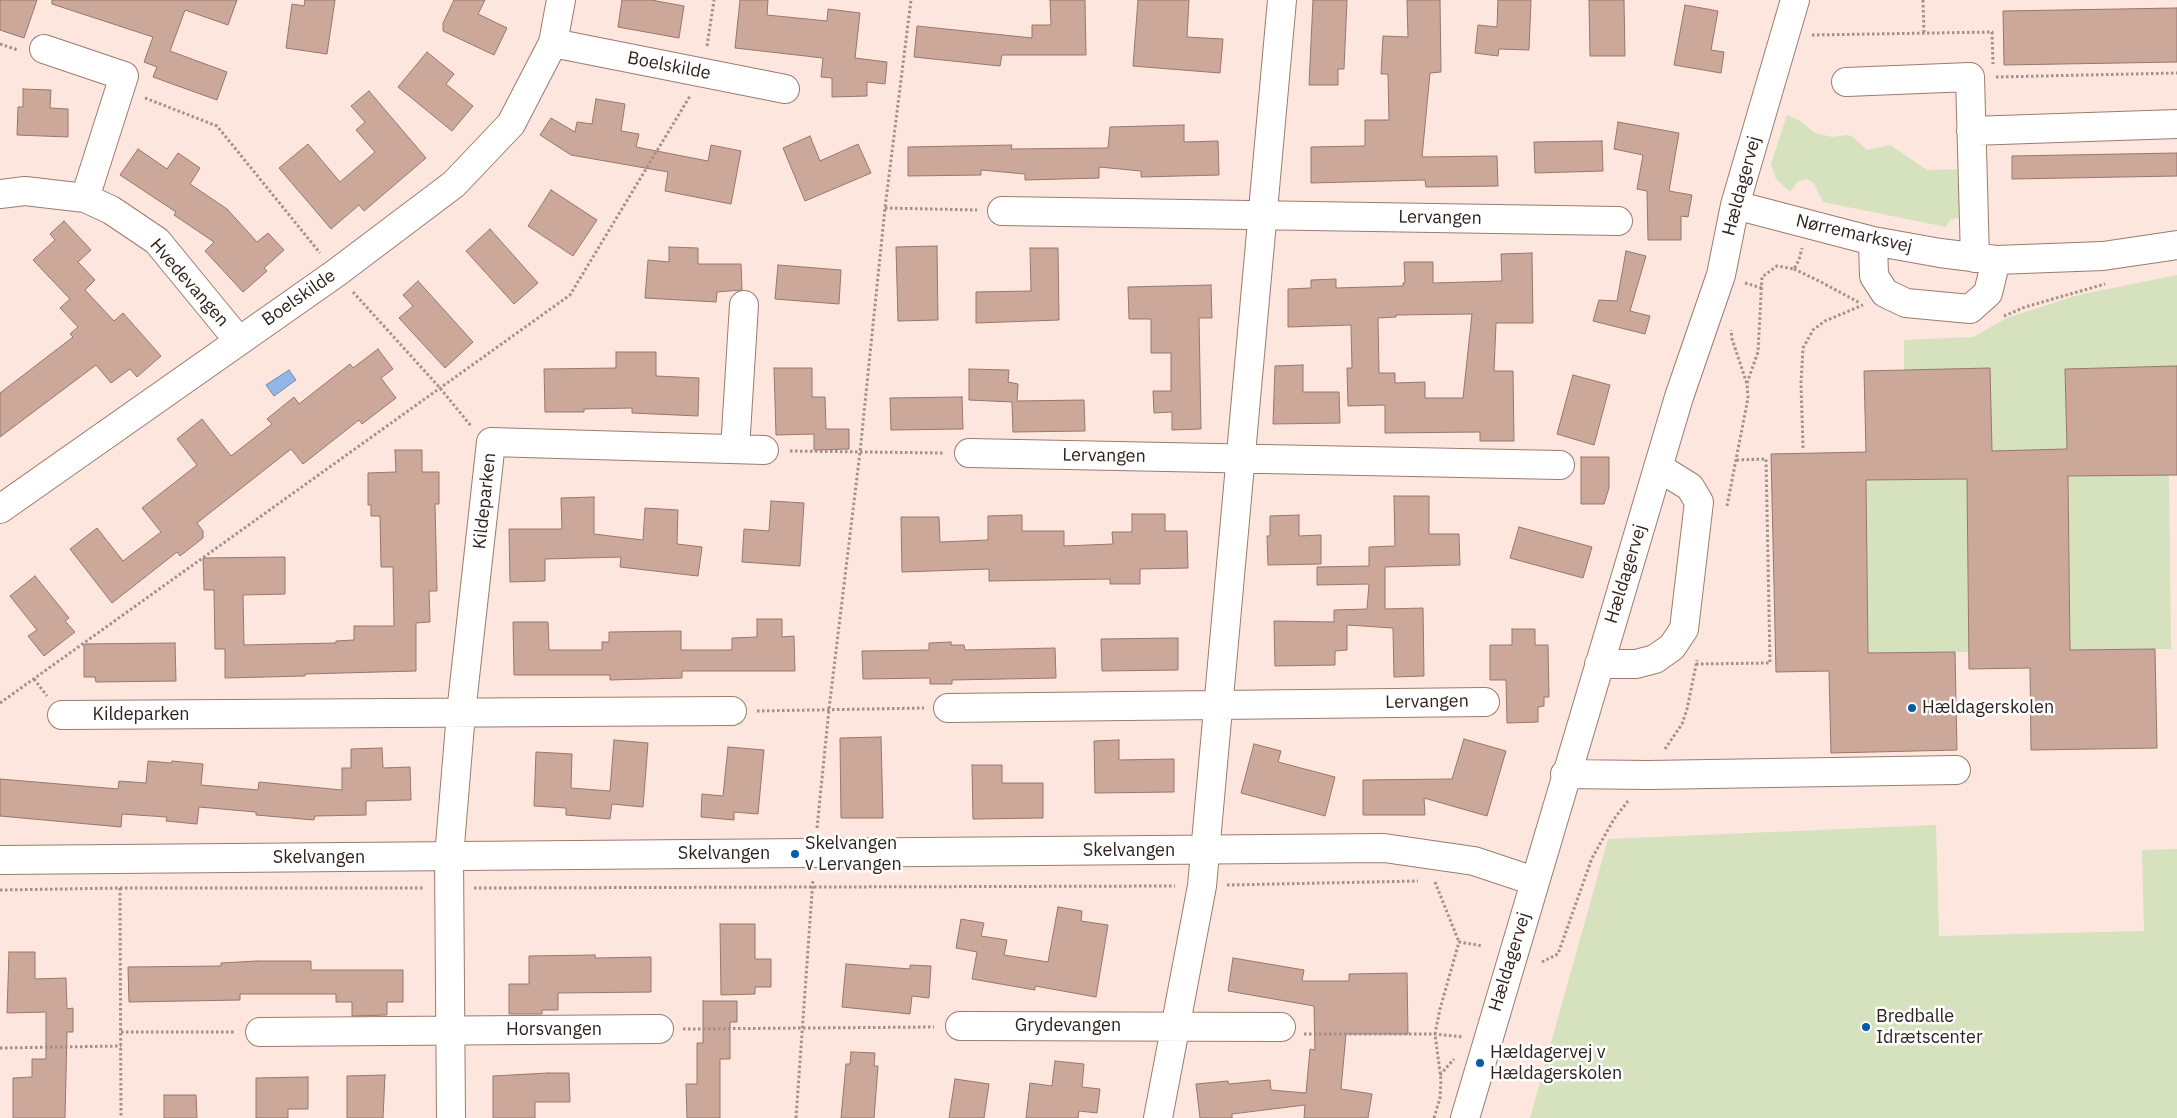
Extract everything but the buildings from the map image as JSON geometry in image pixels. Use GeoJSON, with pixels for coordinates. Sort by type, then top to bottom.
{"type":"FeatureCollection","features":[{"type":"Feature","properties":{"kind":"street","name":"Boelskilde"},"geometry":{"type":"LineString","coordinates":[[0,509],[336,272],[454,184],[511,124],[553,43],[561,0]]}},
{"type":"Feature","properties":{"kind":"street"},"geometry":{"type":"LineString","coordinates":[[1158,1118],[1202,886],[1282,0]]}},
{"type":"Feature","properties":{"kind":"street","name":"Hældagervej"},"geometry":{"type":"LineString","coordinates":[[1464,1118],[1658,466],[1720,275],[1735,205],[1795,0]]}},
{"type":"Feature","properties":{"kind":"street","name":"Boelskilde"},"geometry":{"type":"LineString","coordinates":[[553,43],[785,89]]}},
{"type":"Feature","properties":{"kind":"street"},"geometry":{"type":"LineString","coordinates":[[44,49],[124,76],[85,198]]}},
{"type":"Feature","properties":{"kind":"street"},"geometry":{"type":"LineString","coordinates":[[1846,82],[1970,77],[1971,131],[1988,293],[1970,310],[1906,303],[1885,292],[1874,276],[1873,241]]}},
{"type":"Feature","properties":{"kind":"street"},"geometry":{"type":"LineString","coordinates":[[1971,131],[2177,124]]}},
{"type":"Feature","properties":{"kind":"street","name":"Hvedevangen"},"geometry":{"type":"LineString","coordinates":[[0,194],[26,191],[85,198],[111,210],[157,241],[239,341]]}},
{"type":"Feature","properties":{"kind":"street","name":"Nørremarksvej"},"geometry":{"type":"LineString","coordinates":[[1735,205],[1873,241],[1985,259],[2103,256],[2177,245]]}},
{"type":"Feature","properties":{"kind":"street","name":"Lervangen"},"geometry":{"type":"LineString","coordinates":[[1002,211],[1618,221]]}},
{"type":"Feature","properties":{"kind":"street"},"geometry":{"type":"LineString","coordinates":[[735,450],[744,305]]}},
{"type":"Feature","properties":{"kind":"street","name":"Kildeparken"},"geometry":{"type":"LineString","coordinates":[[449,856],[461,713],[491,442],[764,450]]}},
{"type":"Feature","properties":{"kind":"street","name":"Lervangen"},"geometry":{"type":"LineString","coordinates":[[969,453],[1560,465]]}},
{"type":"Feature","properties":{"kind":"street"},"geometry":{"type":"LineString","coordinates":[[1599,664],[1636,664],[1655,659],[1672,647],[1684,629],[1700,502],[1690,487],[1658,466]]}},
{"type":"Feature","properties":{"kind":"street","name":"Lervangen"},"geometry":{"type":"LineString","coordinates":[[948,708],[1485,702]]}},
{"type":"Feature","properties":{"kind":"street","name":"Kildeparken"},"geometry":{"type":"LineString","coordinates":[[62,715],[732,711]]}},
{"type":"Feature","properties":{"kind":"street"},"geometry":{"type":"LineString","coordinates":[[1566,774],[1648,775],[1956,770]]}},
{"type":"Feature","properties":{"kind":"street","name":"Skelvangen"},"geometry":{"type":"LineString","coordinates":[[0,860],[1384,848],[1437,868],[1474,861],[1534,881]]}},
{"type":"Feature","properties":{"kind":"street"},"geometry":{"type":"LineString","coordinates":[[449,856],[451,1118]]}},
{"type":"Feature","properties":{"kind":"street","name":"Grydevangen"},"geometry":{"type":"LineString","coordinates":[[960,1026],[1280,1027]]}},
{"type":"Feature","properties":{"kind":"street","name":"Horsvangen"},"geometry":{"type":"LineString","coordinates":[[260,1032],[659,1029]]}},
{"type":"Feature","properties":{"kind":"path"},"geometry":{"type":"LineString","coordinates":[[0,703],[570,295],[704,73],[714,0]]}},
{"type":"Feature","properties":{"kind":"path"},"geometry":{"type":"LineString","coordinates":[[796,1118],[815,853],[829,709],[860,452],[885,208],[911,0]]}},
{"type":"Feature","properties":{"kind":"path"},"geometry":{"type":"LineString","coordinates":[[1923,0],[1924,34]]}},
{"type":"Feature","properties":{"kind":"path"},"geometry":{"type":"LineString","coordinates":[[1787,29],[1804,35],[1992,32],[1994,77],[2177,73]]}},
{"type":"Feature","properties":{"kind":"path"},"geometry":{"type":"LineString","coordinates":[[120,88],[217,126],[336,272],[440,388],[478,434],[491,442]]}},
{"type":"Feature","properties":{"kind":"path"},"geometry":{"type":"LineString","coordinates":[[885,208],[1002,211]]}},
{"type":"Feature","properties":{"kind":"path"},"geometry":{"type":"LineString","coordinates":[[1747,384],[1758,352],[1762,277],[1777,266],[1794,269],[1799,260],[1808,223]]}},
{"type":"Feature","properties":{"kind":"path"},"geometry":{"type":"LineString","coordinates":[[1803,448],[1801,383],[1804,348],[1813,330],[1825,321],[1885,292]]}},
{"type":"Feature","properties":{"kind":"path"},"geometry":{"type":"LineString","coordinates":[[764,450],[969,453]]}},
{"type":"Feature","properties":{"kind":"path"},"geometry":{"type":"LineString","coordinates":[[1696,664],[1770,663],[1766,459],[1736,460]]}},
{"type":"Feature","properties":{"kind":"path"},"geometry":{"type":"LineString","coordinates":[[732,711],[948,708]]}},
{"type":"Feature","properties":{"kind":"path"},"geometry":{"type":"LineString","coordinates":[[0,890],[120,888],[813,889],[1202,886],[1437,868],[1459,942],[1440,1009],[1436,1034],[1441,1080],[1440,1098],[1434,1118]]}},
{"type":"Feature","properties":{"kind":"path"},"geometry":{"type":"LineString","coordinates":[[120,888],[121,1118]]}},
{"type":"Feature","properties":{"kind":"path"},"geometry":{"type":"LineString","coordinates":[[1459,942],[1483,946]]}},
{"type":"Feature","properties":{"kind":"path"},"geometry":{"type":"LineString","coordinates":[[659,1029],[960,1026]]}},
{"type":"Feature","properties":{"kind":"path"},"geometry":{"type":"LineString","coordinates":[[1280,1027],[1293,1034],[1436,1034],[1472,1038]]}},
{"type":"Feature","properties":{"kind":"path"},"geometry":{"type":"LineString","coordinates":[[120,1032],[260,1032]]}},
{"type":"Feature","properties":{"kind":"path"},"geometry":{"type":"LineString","coordinates":[[0,1048],[120,1046]]}},
{"type":"Feature","properties":{"kind":"green space"},"geometry":{"type":"Polygon","coordinates":[[[1787,115],[1800,121],[1815,133],[1832,137],[1847,135],[1853,137],[1867,150],[1890,145],[1927,170],[1965,169],[1967,215],[1950,220],[1946,227],[1823,202],[1814,183],[1807,179],[1798,181],[1790,192],[1776,179],[1771,164],[1787,115]]]}},
{"type":"Feature","properties":{"kind":"green space"},"geometry":{"type":"Polygon","coordinates":[[[2177,275],[2177,366],[2065,369],[2067,449],[1992,451],[1990,369],[1904,371],[1904,340],[1973,337],[2007,318],[2078,295],[2177,275]]]}},
{"type":"Feature","properties":{"kind":"green space"},"geometry":{"type":"Polygon","coordinates":[[[2169,475],[2171,649],[2070,650],[2068,476],[2169,475]]]}},
{"type":"Feature","properties":{"kind":"green space"},"geometry":{"type":"Polygon","coordinates":[[[1967,479],[1969,652],[1868,653],[1866,480],[1967,479]]]}},
{"type":"Feature","properties":{"kind":"green space","name":"Bredballe Idrætscenter"},"geometry":{"type":"Polygon","coordinates":[[[1936,825],[1939,936],[2144,931],[2142,850],[2177,849],[2177,1118],[1530,1118],[1608,839],[1936,825]]]}},
{"type":"Feature","properties":{"kind":"water"},"geometry":{"type":"Polygon","coordinates":[[[289,370],[296,380],[274,396],[266,385],[289,370]]]}},
{"type":"Feature","properties":{"kind":"place","name":"Hældagerskolen"},"geometry":{"type":"Point","coordinates":[1912,708]}},
{"type":"Feature","properties":{"kind":"place","name":"Skelvangen v Lervangen"},"geometry":{"type":"Point","coordinates":[795,854]}},
{"type":"Feature","properties":{"kind":"place","name":"Bredballe Idrætscenter"},"geometry":{"type":"Point","coordinates":[1866,1027]}},
{"type":"Feature","properties":{"kind":"place","name":"Hældagervej v Hældagerskolen"},"geometry":{"type":"Point","coordinates":[1480,1063]}}]}
